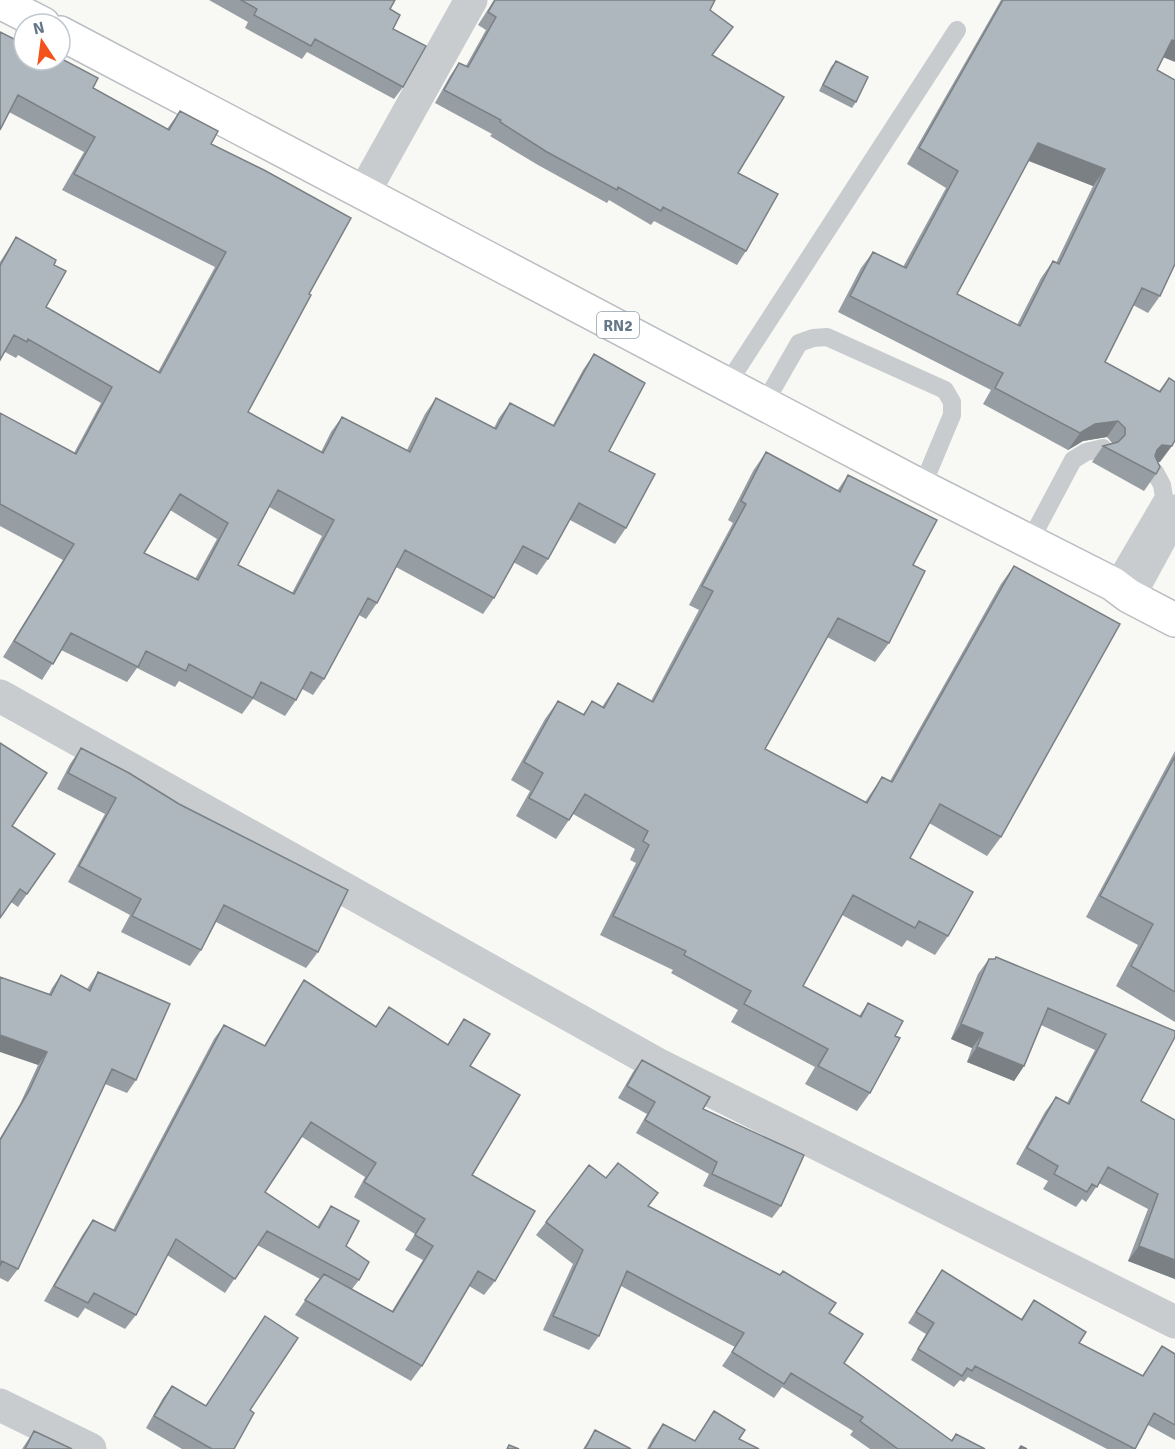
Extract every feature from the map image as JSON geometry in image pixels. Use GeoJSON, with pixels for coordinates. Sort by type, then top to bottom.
{"type":"FeatureCollection","features":[{"type":"Feature","properties":{"kind":"highway","name":"RN2"},"geometry":{"type":"LineString","coordinates":[[72,39],[922,487],[1030,541],[1175,620]]}},
{"type":"Feature","properties":{"kind":"street"},"geometry":{"type":"LineString","coordinates":[[364,192],[471,0]]}},
{"type":"Feature","properties":{"kind":"street"},"geometry":{"type":"LineString","coordinates":[[1121,590],[1175,511]]}},
{"type":"Feature","properties":{"kind":"street"},"geometry":{"type":"LineString","coordinates":[[0,696],[657,1064],[1175,1322]]}},
{"type":"Feature","properties":{"kind":"street"},"geometry":{"type":"LineString","coordinates":[[0,1405],[90,1449]]}},
{"type":"Feature","properties":{"kind":"lane"},"geometry":{"type":"LineString","coordinates":[[728,383],[957,30]]}},
{"type":"Feature","properties":{"kind":"lane"},"geometry":{"type":"LineString","coordinates":[[764,404],[800,343],[813,338],[827,337],[945,390],[952,402],[952,415],[922,487]]}},
{"type":"Feature","properties":{"kind":"lane"},"geometry":{"type":"LineString","coordinates":[[1030,541],[1073,460],[1086,452],[1103,448]]}},
{"type":"Feature","properties":{"kind":"lane"},"geometry":{"type":"LineString","coordinates":[[1121,590],[1164,497],[1162,485],[1155,472]]}},
{"type":"Feature","properties":{"kind":"building"},"geometry":{"type":"Polygon","coordinates":[[[241,0],[395,0],[390,9],[400,15],[393,29],[426,46],[403,87],[315,39],[311,46],[254,15],[257,9],[241,0]]]}},
{"type":"Feature","properties":{"kind":"building"},"geometry":{"type":"Polygon","coordinates":[[[495,0],[715,0],[710,10],[733,27],[712,55],[784,97],[738,173],[778,194],[746,251],[663,207],[661,211],[618,187],[617,190],[547,152],[500,122],[501,120],[444,90],[459,63],[468,67],[496,17],[488,12],[495,0]]]}},
{"type":"Feature","properties":{"kind":"building"},"geometry":{"type":"Polygon","coordinates":[[[1003,0],[1175,0],[1175,41],[1172,40],[1157,70],[1175,80],[1175,264],[1160,296],[1142,288],[1105,362],[1160,392],[1169,378],[1175,382],[1175,440],[1172,446],[1162,445],[1157,450],[1155,456],[1160,467],[1156,474],[1103,446],[1118,442],[1125,435],[1125,428],[1118,421],[1095,424],[1080,433],[995,388],[1003,373],[850,296],[873,252],[906,268],[958,171],[919,148],[1003,0]],[[1038,143],[957,294],[1020,326],[1053,261],[1059,264],[1105,169],[1038,143]]]}},
{"type":"Feature","properties":{"kind":"building"},"geometry":{"type":"Polygon","coordinates":[[[0,32],[12,38],[12,72],[72,72],[72,64],[98,78],[93,88],[169,130],[180,111],[218,131],[211,144],[351,218],[248,412],[323,453],[342,417],[410,452],[436,398],[496,429],[510,403],[554,426],[594,354],[645,383],[609,451],[655,474],[626,528],[579,503],[548,559],[523,546],[494,598],[405,550],[377,603],[368,598],[324,679],[311,672],[296,700],[261,682],[253,698],[189,664],[186,671],[146,651],[138,667],[71,633],[53,664],[14,641],[74,544],[0,504],[0,413],[76,454],[112,387],[28,339],[27,342],[14,335],[0,360],[0,266],[16,237],[56,260],[54,265],[66,271],[46,307],[160,373],[226,252],[74,174],[95,137],[18,95],[0,130],[0,32]],[[278,490],[238,565],[294,594],[334,520],[278,490]],[[180,494],[144,553],[198,580],[228,523],[180,494]]]}},
{"type":"Feature","properties":{"kind":"building"},"geometry":{"type":"Polygon","coordinates":[[[836,61],[868,77],[856,102],[823,85],[836,61]]]}},
{"type":"Feature","properties":{"kind":"building"},"geometry":{"type":"Polygon","coordinates":[[[766,452],[840,492],[848,475],[937,520],[913,565],[925,571],[889,643],[838,618],[765,749],[867,803],[882,777],[892,782],[1014,566],[1120,624],[1001,837],[940,804],[910,858],[973,892],[948,936],[919,921],[915,928],[853,895],[803,986],[861,1017],[868,1003],[903,1021],[895,1036],[900,1038],[870,1093],[818,1066],[828,1049],[744,1004],[751,991],[684,955],[686,951],[613,916],[649,845],[643,841],[648,831],[585,794],[569,820],[529,798],[543,773],[524,762],[558,701],[584,715],[592,701],[604,708],[618,683],[653,702],[713,591],[702,586],[746,504],[741,501],[766,452]]]}},
{"type":"Feature","properties":{"kind":"building"},"geometry":{"type":"Polygon","coordinates":[[[0,743],[47,773],[12,826],[55,854],[27,894],[20,889],[0,918],[0,743]]]}},
{"type":"Feature","properties":{"kind":"building"},"geometry":{"type":"Polygon","coordinates":[[[81,748],[129,773],[179,804],[348,890],[318,952],[224,905],[201,950],[132,916],[141,899],[79,866],[116,798],[68,773],[81,748]]]}},
{"type":"Feature","properties":{"kind":"building"},"geometry":{"type":"Polygon","coordinates":[[[1175,757],[1175,992],[1131,966],[1153,924],[1100,896],[1175,757]]]}},
{"type":"Feature","properties":{"kind":"building"},"geometry":{"type":"Polygon","coordinates":[[[996,957],[1175,1031],[1175,1037],[1141,1101],[1175,1120],[1175,1260],[1139,1246],[1158,1194],[1108,1167],[1097,1187],[1092,1184],[1087,1192],[1054,1174],[1058,1166],[1027,1148],[1056,1097],[1069,1104],[1106,1034],[1048,1008],[1024,1066],[977,1047],[983,1033],[961,1024],[989,959],[996,957]]]}},
{"type":"Feature","properties":{"kind":"building"},"geometry":{"type":"Polygon","coordinates":[[[98,972],[170,1004],[136,1080],[112,1069],[18,1269],[2,1261],[0,1266],[0,1140],[29,1091],[47,1052],[0,1035],[0,977],[51,995],[61,975],[90,991],[98,972]]]}},
{"type":"Feature","properties":{"kind":"building"},"geometry":{"type":"Polygon","coordinates":[[[304,980],[376,1027],[389,1007],[448,1045],[464,1019],[490,1034],[470,1066],[520,1095],[472,1175],[535,1211],[495,1281],[478,1271],[422,1366],[305,1300],[324,1274],[393,1312],[433,1246],[415,1235],[425,1219],[364,1182],[376,1163],[311,1122],[265,1192],[319,1228],[331,1206],[359,1221],[346,1246],[369,1262],[359,1280],[267,1231],[235,1279],[176,1239],[136,1315],[94,1293],[88,1303],[54,1286],[93,1220],[115,1231],[224,1025],[265,1046],[304,980]]]}},
{"type":"Feature","properties":{"kind":"building"},"geometry":{"type":"Polygon","coordinates":[[[642,1060],[710,1097],[703,1109],[804,1155],[781,1206],[712,1174],[717,1162],[645,1120],[655,1102],[627,1086],[642,1060]]]}},
{"type":"Feature","properties":{"kind":"building"},"geometry":{"type":"Polygon","coordinates":[[[618,1163],[658,1193],[648,1206],[780,1275],[783,1271],[836,1303],[829,1313],[863,1334],[844,1363],[952,1441],[956,1434],[985,1449],[898,1449],[860,1421],[863,1417],[791,1373],[784,1384],[732,1352],[744,1333],[627,1271],[599,1336],[553,1316],[583,1250],[546,1222],[589,1165],[606,1178],[618,1163]]]}},
{"type":"Feature","properties":{"kind":"building"},"geometry":{"type":"Polygon","coordinates":[[[942,1270],[1022,1320],[1034,1300],[1086,1332],[1079,1343],[1143,1376],[1162,1346],[1175,1354],[1175,1425],[1154,1413],[1135,1449],[975,1366],[972,1371],[967,1368],[962,1376],[918,1349],[934,1323],[916,1312],[942,1270]]]}},
{"type":"Feature","properties":{"kind":"building"},"geometry":{"type":"Polygon","coordinates":[[[265,1316],[298,1338],[250,1410],[254,1413],[234,1449],[212,1449],[154,1416],[172,1386],[206,1406],[265,1316]]]}},
{"type":"Feature","properties":{"kind":"building"},"geometry":{"type":"Polygon","coordinates":[[[714,1411],[745,1430],[739,1439],[759,1449],[649,1449],[663,1424],[695,1441],[714,1411]]]}},
{"type":"Feature","properties":{"kind":"building"},"geometry":{"type":"Polygon","coordinates":[[[595,1430],[631,1449],[585,1449],[595,1430]]]}},
{"type":"Feature","properties":{"kind":"building"},"geometry":{"type":"Polygon","coordinates":[[[34,1431],[72,1449],[25,1449],[34,1431]]]}},
{"type":"Feature","properties":{"kind":"building"},"geometry":{"type":"Polygon","coordinates":[[[509,1445],[519,1449],[507,1449],[509,1445]]]}}]}
